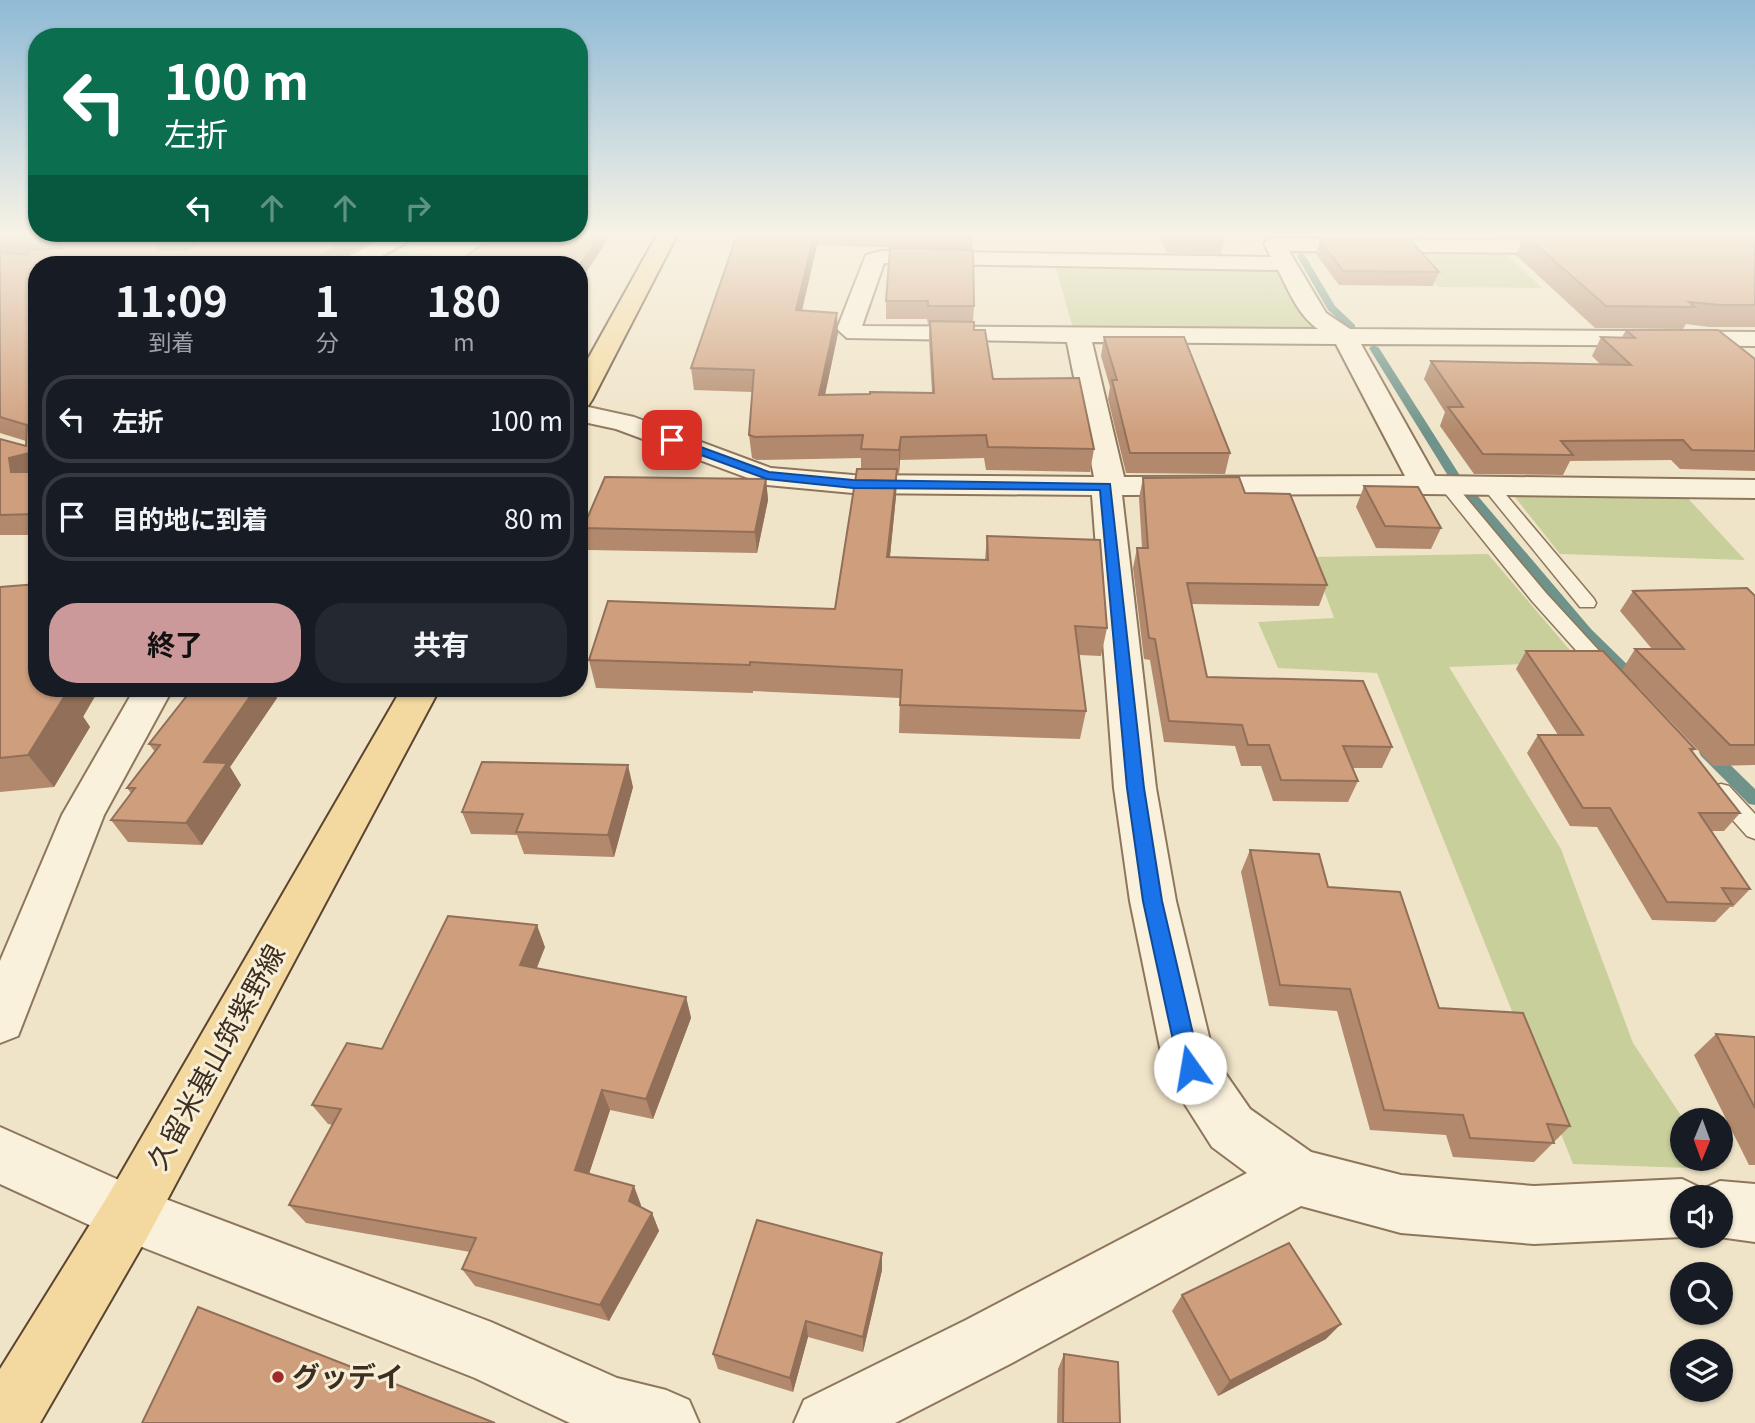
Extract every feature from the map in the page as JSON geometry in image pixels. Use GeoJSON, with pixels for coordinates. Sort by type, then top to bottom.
{"type":"FeatureCollection","features":[{"type":"Feature","properties":{"kind":"main road"},"geometry":{"type":"LineString","coordinates":[[588,383],[632,301]]}},
{"type":"Feature","properties":{"kind":"main road","name":"久留米基山筑紫野線"},"geometry":{"type":"LineString","coordinates":[[4,1423],[130,1214],[416,697]]}},
{"type":"Feature","properties":{"kind":"street"},"geometry":{"type":"LineString","coordinates":[[859,301],[849,329],[856,333],[1755,340]]}},
{"type":"Feature","properties":{"kind":"street"},"geometry":{"type":"LineString","coordinates":[[1306,301],[1318,318],[1345,337],[1436,485]]}},
{"type":"Feature","properties":{"kind":"street"},"geometry":{"type":"LineString","coordinates":[[1078,334],[1110,473],[1106,486],[1135,788],[1153,901],[1190,1068],[1231,1128],[1298,1177],[1401,1204],[1534,1215],[1670,1209]]}},
{"type":"Feature","properties":{"kind":"street"},"geometry":{"type":"LineString","coordinates":[[588,415],[624,423],[767,475],[853,484],[1490,485],[1755,489]]}},
{"type":"Feature","properties":{"kind":"street"},"geometry":{"type":"LineString","coordinates":[[0,1020],[83,815],[149,697]]}},
{"type":"Feature","properties":{"kind":"street"},"geometry":{"type":"LineString","coordinates":[[0,1155],[130,1214],[491,1353],[612,1409],[666,1423]]}},
{"type":"Feature","properties":{"kind":"street"},"geometry":{"type":"LineString","coordinates":[[827,1423],[988,1342],[1298,1177]]}},
{"type":"Feature","properties":{"kind":"street"},"geometry":{"type":"LineString","coordinates":[[1733,1211],[1755,1213]]}},
{"type":"Feature","properties":{"kind":"lane"},"geometry":{"type":"LineString","coordinates":[[1436,485],[1617,682]]}},
{"type":"Feature","properties":{"kind":"lane"},"geometry":{"type":"LineString","coordinates":[[1490,485],[1587,603]]}},
{"type":"Feature","properties":{"kind":"lane"},"geometry":{"type":"LineString","coordinates":[[1708,778],[1755,830]]}},
{"type":"Feature","properties":{"kind":"green space"},"geometry":{"type":"Polygon","coordinates":[[[1065,301],[1293,301],[1315,326],[1308,330],[1073,328],[1065,301]]]}},
{"type":"Feature","properties":{"kind":"green space"},"geometry":{"type":"Polygon","coordinates":[[[1511,492],[1684,494],[1745,560],[1560,554],[1511,492]]]}},
{"type":"Feature","properties":{"kind":"green space"},"geometry":{"type":"Polygon","coordinates":[[[1488,554],[1580,662],[1449,667],[1561,849],[1633,1043],[1676,1108],[1670,1108],[1670,1167],[1573,1164],[1377,673],[1278,668],[1258,622],[1334,618],[1312,557],[1488,554]]]}},
{"type":"Feature","properties":{"kind":"building"},"geometry":{"type":"Polygon","coordinates":[[[0,301],[28,301],[28,453],[9,458],[11,472],[28,472],[28,514],[0,515],[0,439],[26,446],[27,425],[0,417],[0,301]]]}},
{"type":"Feature","properties":{"kind":"building"},"geometry":{"type":"Polygon","coordinates":[[[714,301],[798,301],[796,310],[837,313],[819,395],[870,392],[934,393],[930,321],[974,322],[974,330],[985,330],[993,379],[1079,378],[1094,449],[988,447],[986,435],[901,437],[899,450],[861,449],[863,435],[755,437],[749,435],[754,370],[691,368],[714,301]]]}},
{"type":"Feature","properties":{"kind":"building"},"geometry":{"type":"Polygon","coordinates":[[[928,301],[974,301],[974,306],[928,306],[928,301]]]}},
{"type":"Feature","properties":{"kind":"building"},"geometry":{"type":"Polygon","coordinates":[[[1601,301],[1755,301],[1755,305],[1689,302],[1695,307],[1606,306],[1601,301]]]}},
{"type":"Feature","properties":{"kind":"building"},"geometry":{"type":"Polygon","coordinates":[[[1626,330],[1718,330],[1755,359],[1755,451],[1692,450],[1683,440],[1561,441],[1573,455],[1483,454],[1448,407],[1463,407],[1431,361],[1631,365],[1601,337],[1635,338],[1626,330]]]}},
{"type":"Feature","properties":{"kind":"building"},"geometry":{"type":"Polygon","coordinates":[[[1104,337],[1184,337],[1230,453],[1130,453],[1112,380],[1117,380],[1104,337]]]}},
{"type":"Feature","properties":{"kind":"building"},"geometry":{"type":"Polygon","coordinates":[[[857,469],[897,469],[887,557],[988,560],[987,536],[1100,540],[1107,628],[1075,626],[1086,711],[900,705],[902,670],[750,662],[750,665],[589,660],[608,601],[835,609],[857,469]]]}},
{"type":"Feature","properties":{"kind":"building"},"geometry":{"type":"Polygon","coordinates":[[[605,477],[766,479],[755,532],[588,528],[588,516],[605,477]]]}},
{"type":"Feature","properties":{"kind":"building"},"geometry":{"type":"Polygon","coordinates":[[[1239,477],[1245,493],[1290,494],[1327,585],[1187,583],[1207,677],[1363,681],[1392,747],[1343,746],[1358,781],[1281,780],[1269,745],[1248,745],[1242,725],[1169,721],[1155,639],[1149,638],[1137,548],[1148,548],[1143,478],[1239,477]]]}},
{"type":"Feature","properties":{"kind":"building"},"geometry":{"type":"Polygon","coordinates":[[[1364,486],[1418,487],[1441,528],[1385,526],[1364,486]]]}},
{"type":"Feature","properties":{"kind":"building"},"geometry":{"type":"Polygon","coordinates":[[[28,585],[28,697],[64,697],[28,755],[0,758],[0,587],[28,585]]]}},
{"type":"Feature","properties":{"kind":"building"},"geometry":{"type":"Polygon","coordinates":[[[1747,588],[1755,596],[1755,745],[1730,745],[1635,649],[1684,649],[1633,591],[1747,588]]]}},
{"type":"Feature","properties":{"kind":"building"},"geometry":{"type":"Polygon","coordinates":[[[1526,651],[1603,651],[1695,749],[1690,749],[1740,813],[1699,813],[1750,889],[1722,888],[1732,904],[1667,902],[1610,808],[1583,808],[1538,735],[1583,735],[1526,651]]]}},
{"type":"Feature","properties":{"kind":"building"},"geometry":{"type":"Polygon","coordinates":[[[186,697],[250,697],[204,762],[227,763],[186,823],[111,820],[135,788],[127,788],[160,745],[149,744],[186,697]]]}},
{"type":"Feature","properties":{"kind":"building"},"geometry":{"type":"Polygon","coordinates":[[[482,762],[628,765],[608,835],[516,832],[523,814],[462,812],[482,762]]]}},
{"type":"Feature","properties":{"kind":"building"},"geometry":{"type":"Polygon","coordinates":[[[1250,850],[1319,854],[1328,887],[1400,892],[1439,1008],[1523,1013],[1570,1126],[1547,1124],[1554,1143],[1470,1138],[1463,1115],[1384,1110],[1350,989],[1280,985],[1250,850]]]}},
{"type":"Feature","properties":{"kind":"building"},"geometry":{"type":"Polygon","coordinates":[[[448,916],[537,925],[520,965],[686,997],[646,1099],[602,1090],[575,1170],[634,1186],[629,1201],[652,1213],[600,1305],[462,1269],[476,1238],[289,1205],[341,1109],[312,1105],[347,1043],[382,1049],[448,916]]]}},
{"type":"Feature","properties":{"kind":"building"},"geometry":{"type":"Polygon","coordinates":[[[1716,1034],[1755,1037],[1755,1108],[1716,1034]]]}},
{"type":"Feature","properties":{"kind":"building"},"geometry":{"type":"Polygon","coordinates":[[[757,1220],[882,1253],[863,1337],[806,1321],[790,1378],[713,1354],[757,1220]]]}},
{"type":"Feature","properties":{"kind":"building"},"geometry":{"type":"Polygon","coordinates":[[[1289,1243],[1341,1324],[1230,1381],[1182,1295],[1289,1243]]]}},
{"type":"Feature","properties":{"kind":"building","name":"グッデイ"},"geometry":{"type":"Polygon","coordinates":[[[198,1307],[495,1423],[142,1423],[198,1307]]]}},
{"type":"Feature","properties":{"kind":"building"},"geometry":{"type":"Polygon","coordinates":[[[1064,1354],[1118,1362],[1120,1423],[1063,1423],[1064,1354]]]}},
{"type":"Feature","properties":{"kind":"waterway"},"geometry":{"type":"LineString","coordinates":[[1327,301],[1352,327]]}},
{"type":"Feature","properties":{"kind":"waterway"},"geometry":{"type":"LineString","coordinates":[[1374,348],[1454,476],[1586,632],[1636,682]]}},
{"type":"Feature","properties":{"kind":"waterway"},"geometry":{"type":"LineString","coordinates":[[1707,752],[1755,799]]}},
{"type":"Feature","properties":{"kind":"place","name":"グッデイ"},"geometry":{"type":"Point","coordinates":[278,1377]}},
{"type":"Feature","properties":{"kind":"route"},"geometry":{"type":"LineString","coordinates":[[672,440],[767,475],[853,484],[1106,486],[1135,788],[1153,901],[1190,1068]]}}]}
